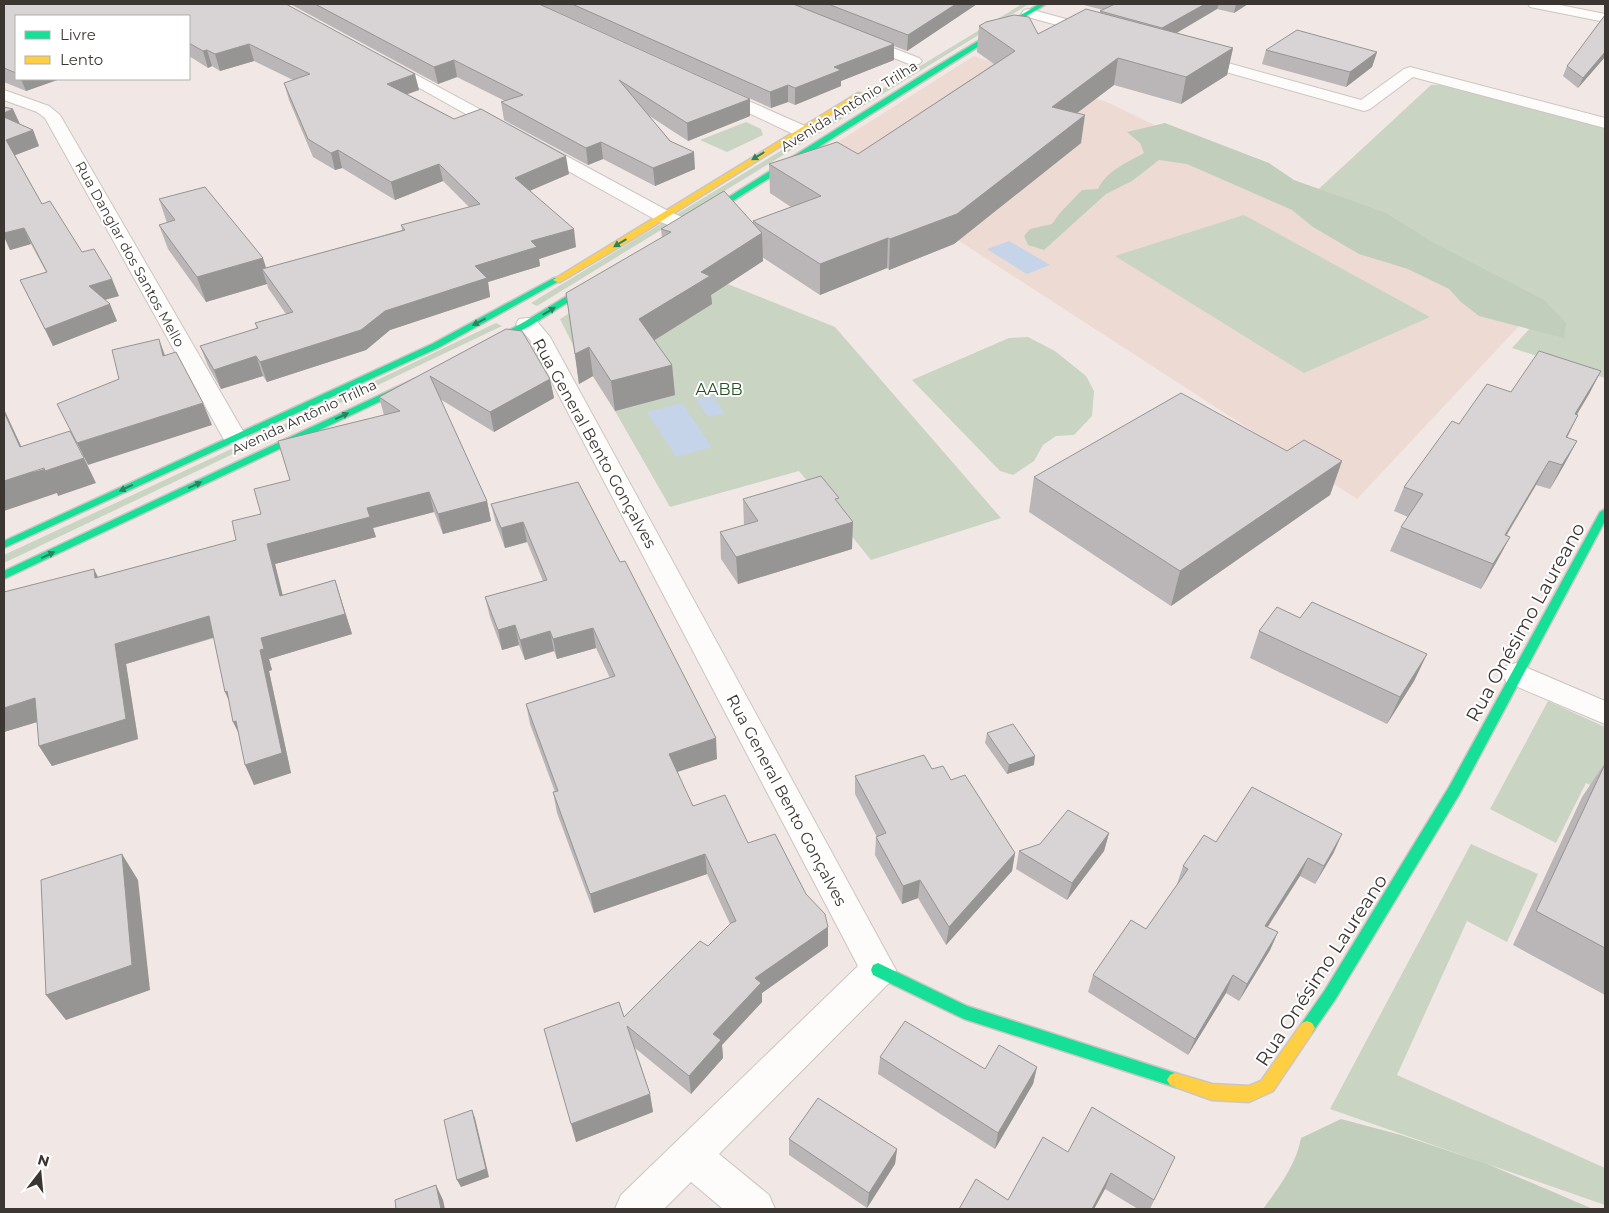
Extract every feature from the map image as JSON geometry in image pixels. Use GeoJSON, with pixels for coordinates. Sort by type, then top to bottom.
{"type":"FeatureCollection","features":[{"type":"Feature","properties":{"kind":"main road","name":"Avenida Antônio Trilha"},"geometry":{"type":"LineString","coordinates":[[683,229],[921,78],[1043,4]]}},
{"type":"Feature","properties":{"kind":"main road","name":"Avenida Antônio Trilha"},"geometry":{"type":"LineString","coordinates":[[898,71],[918,59]]}},
{"type":"Feature","properties":{"kind":"main road","name":"Avenida Antônio Trilha"},"geometry":{"type":"LineString","coordinates":[[4,545],[435,346],[596,258],[800,130],[873,87]]}},
{"type":"Feature","properties":{"kind":"main road"},"geometry":{"type":"LineString","coordinates":[[468,355],[527,324],[611,273]]}},
{"type":"Feature","properties":{"kind":"main road","name":"Avenida Antônio Trilha"},"geometry":{"type":"LineString","coordinates":[[4,575],[424,376]]}},
{"type":"Feature","properties":{"kind":"main road","name":"Rua Onésimo Laureano"},"geometry":{"type":"LineString","coordinates":[[878,970],[964,1012],[1212,1092],[1249,1094],[1267,1086],[1330,995],[1454,791],[1605,512]]}},
{"type":"Feature","properties":{"kind":"street"},"geometry":{"type":"LineString","coordinates":[[1535,4],[1605,18]]}},
{"type":"Feature","properties":{"kind":"street"},"geometry":{"type":"LineString","coordinates":[[1029,13],[1115,37]]}},
{"type":"Feature","properties":{"kind":"street"},"geometry":{"type":"LineString","coordinates":[[843,32],[918,59]]}},
{"type":"Feature","properties":{"kind":"street"},"geometry":{"type":"LineString","coordinates":[[1173,53],[1364,106],[1410,72],[1605,123]]}},
{"type":"Feature","properties":{"kind":"street"},"geometry":{"type":"LineString","coordinates":[[371,56],[663,216],[683,229]]}},
{"type":"Feature","properties":{"kind":"street"},"geometry":{"type":"LineString","coordinates":[[702,86],[800,130]]}},
{"type":"Feature","properties":{"kind":"street","name":"Rua Danglar dos Santos Mello"},"geometry":{"type":"LineString","coordinates":[[4,95],[43,109],[52,115],[235,438]]}},
{"type":"Feature","properties":{"kind":"street","name":"Rua General Bento Gonçalves"},"geometry":{"type":"LineString","coordinates":[[527,324],[539,338],[878,970]]}},
{"type":"Feature","properties":{"kind":"street"},"geometry":{"type":"LineString","coordinates":[[1516,674],[1605,713]]}},
{"type":"Feature","properties":{"kind":"street"},"geometry":{"type":"LineString","coordinates":[[635,1209],[878,970]]}},
{"type":"Feature","properties":{"kind":"street"},"geometry":{"type":"LineString","coordinates":[[689,1155],[755,1209]]}},
{"type":"Feature","properties":{"kind":"shaded area"},"geometry":{"type":"Polygon","coordinates":[[[974,56],[1109,103],[1300,196],[1520,325],[1357,499],[822,152],[974,56]]]}},
{"type":"Feature","properties":{"kind":"green space"},"geometry":{"type":"Polygon","coordinates":[[[1022,4],[1029,4],[537,306],[531,303],[1022,4]]]}},
{"type":"Feature","properties":{"kind":"green space"},"geometry":{"type":"Polygon","coordinates":[[[1431,85],[1442,85],[1605,126],[1605,378],[1512,348],[1531,327],[1310,197],[1431,85]]]}},
{"type":"Feature","properties":{"kind":"green space"},"geometry":{"type":"Polygon","coordinates":[[[746,122],[761,129],[763,135],[727,152],[700,140],[746,122]]]}},
{"type":"Feature","properties":{"kind":"green space"},"geometry":{"type":"Polygon","coordinates":[[[1165,123],[1269,163],[1294,180],[1386,213],[1434,243],[1544,300],[1566,323],[1564,338],[1479,316],[1461,302],[1449,289],[1408,269],[1359,254],[1313,227],[1292,210],[1187,164],[1159,160],[1132,181],[1106,194],[1044,250],[1028,245],[1024,236],[1030,229],[1052,224],[1082,190],[1098,189],[1112,172],[1144,153],[1140,143],[1127,132],[1165,123]]]}},
{"type":"Feature","properties":{"kind":"green space"},"geometry":{"type":"Polygon","coordinates":[[[1244,215],[1430,317],[1304,373],[1115,256],[1244,215]]]}},
{"type":"Feature","properties":{"kind":"green space","name":"AABB"},"geometry":{"type":"Polygon","coordinates":[[[660,257],[835,327],[1001,518],[871,560],[799,471],[670,507],[615,411],[574,347],[560,319],[660,257]]]}},
{"type":"Feature","properties":{"kind":"green space"},"geometry":{"type":"Polygon","coordinates":[[[496,323],[502,326],[4,563],[4,555],[496,323]]]}},
{"type":"Feature","properties":{"kind":"green space"},"geometry":{"type":"Polygon","coordinates":[[[1028,337],[1055,351],[1086,376],[1094,391],[1092,416],[1074,435],[1056,436],[1043,445],[1034,461],[1013,475],[1000,471],[912,380],[1009,338],[1028,337]]]}},
{"type":"Feature","properties":{"kind":"green space"},"geometry":{"type":"Polygon","coordinates":[[[1548,701],[1605,727],[1605,792],[1586,783],[1556,843],[1490,809],[1548,701]]]}},
{"type":"Feature","properties":{"kind":"green space"},"geometry":{"type":"Polygon","coordinates":[[[1471,844],[1538,874],[1507,942],[1467,921],[1397,1075],[1605,1168],[1605,1205],[1330,1109],[1471,844]]]}},
{"type":"Feature","properties":{"kind":"green space"},"geometry":{"type":"Polygon","coordinates":[[[1341,1119],[1401,1135],[1485,1163],[1593,1209],[1263,1209],[1291,1167],[1301,1138],[1341,1119]]]}},
{"type":"Feature","properties":{"kind":"water"},"geometry":{"type":"Polygon","coordinates":[[[1009,241],[1050,265],[1027,274],[987,249],[1009,241]]]}},
{"type":"Feature","properties":{"kind":"water"},"geometry":{"type":"Polygon","coordinates":[[[712,395],[725,413],[708,417],[695,399],[712,395]]]}},
{"type":"Feature","properties":{"kind":"water"},"geometry":{"type":"Polygon","coordinates":[[[682,403],[712,447],[676,457],[647,412],[682,403]]]}},
{"type":"Feature","properties":{"kind":"building"},"geometry":{"type":"Polygon","coordinates":[[[4,4],[286,4],[415,74],[387,84],[454,119],[481,109],[566,156],[515,178],[574,229],[531,241],[537,247],[475,266],[487,278],[385,311],[361,330],[260,362],[256,356],[214,370],[200,346],[258,328],[255,323],[293,312],[262,269],[405,230],[401,225],[480,204],[439,164],[391,182],[338,150],[331,153],[308,139],[284,83],[310,74],[249,44],[215,54],[207,50],[203,51],[190,44],[190,15],[15,15],[15,73],[4,68],[4,4]]]}},
{"type":"Feature","properties":{"kind":"building"},"geometry":{"type":"Polygon","coordinates":[[[315,4],[539,4],[750,99],[687,123],[619,80],[670,141],[694,152],[653,168],[601,142],[586,148],[501,102],[523,95],[454,60],[434,67],[315,4]]]}},
{"type":"Feature","properties":{"kind":"building"},"geometry":{"type":"Polygon","coordinates":[[[572,4],[793,4],[894,44],[834,67],[841,70],[795,88],[788,85],[770,92],[572,4]]]}},
{"type":"Feature","properties":{"kind":"building"},"geometry":{"type":"Polygon","coordinates":[[[828,4],[956,4],[908,35],[828,4]]]}},
{"type":"Feature","properties":{"kind":"building"},"geometry":{"type":"Polygon","coordinates":[[[1115,4],[1205,4],[1162,28],[1100,11],[1115,4]]]}},
{"type":"Feature","properties":{"kind":"building"},"geometry":{"type":"Polygon","coordinates":[[[1086,9],[1233,48],[1186,77],[1118,58],[1052,107],[1085,115],[957,214],[890,239],[888,238],[820,264],[753,221],[821,196],[769,164],[837,142],[858,154],[1015,51],[979,26],[986,22],[1014,15],[1029,17],[1038,34],[1086,9]]]}},
{"type":"Feature","properties":{"kind":"building"},"geometry":{"type":"Polygon","coordinates":[[[1605,15],[1605,52],[1583,78],[1567,66],[1605,15]]]}},
{"type":"Feature","properties":{"kind":"building"},"geometry":{"type":"Polygon","coordinates":[[[1297,30],[1377,52],[1350,72],[1266,50],[1297,30]]]}},
{"type":"Feature","properties":{"kind":"building"},"geometry":{"type":"Polygon","coordinates":[[[4,107],[13,109],[4,113],[4,107]]]}},
{"type":"Feature","properties":{"kind":"building"},"geometry":{"type":"Polygon","coordinates":[[[4,117],[33,130],[6,140],[42,204],[50,201],[82,252],[94,249],[112,279],[89,286],[110,304],[45,329],[20,280],[47,272],[24,228],[4,233],[4,117]]]}},
{"type":"Feature","properties":{"kind":"building"},"geometry":{"type":"Polygon","coordinates":[[[205,187],[263,258],[197,277],[159,225],[175,220],[159,199],[205,187]]]}},
{"type":"Feature","properties":{"kind":"building"},"geometry":{"type":"Polygon","coordinates":[[[724,191],[762,233],[701,272],[710,276],[639,319],[672,365],[611,381],[589,347],[575,354],[566,293],[671,232],[661,229],[724,191]]]}},
{"type":"Feature","properties":{"kind":"building"},"geometry":{"type":"Polygon","coordinates":[[[506,329],[522,331],[550,379],[490,412],[430,376],[487,501],[438,514],[429,492],[367,508],[370,517],[267,544],[280,596],[335,580],[345,614],[261,638],[264,649],[260,650],[282,753],[245,765],[236,721],[233,722],[227,691],[225,692],[209,616],[115,644],[126,719],[39,746],[35,698],[4,708],[4,592],[94,569],[95,578],[236,540],[232,521],[261,514],[254,489],[290,480],[278,441],[400,411],[379,397],[506,329]]]}},
{"type":"Feature","properties":{"kind":"building"},"geometry":{"type":"Polygon","coordinates":[[[159,339],[163,356],[176,352],[203,403],[77,443],[57,404],[119,379],[112,350],[159,339]]]}},
{"type":"Feature","properties":{"kind":"building"},"geometry":{"type":"Polygon","coordinates":[[[1539,351],[1601,371],[1575,414],[1578,415],[1566,437],[1577,441],[1562,465],[1549,461],[1505,535],[1510,537],[1493,564],[1401,527],[1423,494],[1404,487],[1452,421],[1459,424],[1487,384],[1511,392],[1539,351]]]}},
{"type":"Feature","properties":{"kind":"building"},"geometry":{"type":"Polygon","coordinates":[[[1181,393],[1287,451],[1304,440],[1342,461],[1180,571],[1034,477],[1181,393]]]}},
{"type":"Feature","properties":{"kind":"building"},"geometry":{"type":"Polygon","coordinates":[[[4,412],[20,447],[70,431],[84,458],[45,471],[44,468],[4,481],[4,412]]]}},
{"type":"Feature","properties":{"kind":"building"},"geometry":{"type":"Polygon","coordinates":[[[821,476],[839,498],[835,499],[853,522],[736,557],[720,532],[758,521],[743,499],[821,476]]]}},
{"type":"Feature","properties":{"kind":"building"},"geometry":{"type":"Polygon","coordinates":[[[578,482],[620,562],[625,561],[716,738],[669,754],[693,806],[725,795],[748,843],[775,834],[806,894],[825,914],[828,927],[755,978],[761,983],[713,1034],[721,1040],[689,1076],[627,1026],[650,1094],[571,1124],[544,1029],[619,1002],[624,1017],[700,941],[708,946],[731,923],[736,921],[705,854],[590,894],[553,792],[558,791],[526,704],[615,676],[593,628],[553,639],[550,631],[520,640],[515,625],[498,630],[485,597],[547,580],[523,522],[501,528],[491,504],[578,482]]]}},
{"type":"Feature","properties":{"kind":"building"},"geometry":{"type":"Polygon","coordinates":[[[1312,602],[1427,654],[1400,697],[1259,631],[1277,607],[1300,618],[1312,602]]]}},
{"type":"Feature","properties":{"kind":"building"},"geometry":{"type":"Polygon","coordinates":[[[1013,724],[1035,756],[1009,765],[987,733],[1013,724]]]}},
{"type":"Feature","properties":{"kind":"building"},"geometry":{"type":"Polygon","coordinates":[[[924,755],[932,769],[943,766],[951,780],[965,775],[1015,853],[949,927],[920,880],[903,886],[876,837],[886,833],[855,776],[924,755]]]}},
{"type":"Feature","properties":{"kind":"building"},"geometry":{"type":"Polygon","coordinates":[[[1605,764],[1605,948],[1536,911],[1605,764]]]}},
{"type":"Feature","properties":{"kind":"building"},"geometry":{"type":"Polygon","coordinates":[[[1252,787],[1342,834],[1324,866],[1308,858],[1265,926],[1278,932],[1247,984],[1233,975],[1195,1039],[1093,975],[1131,920],[1146,929],[1188,869],[1183,866],[1204,835],[1216,842],[1252,787]]]}},
{"type":"Feature","properties":{"kind":"building"},"geometry":{"type":"Polygon","coordinates":[[[1068,810],[1109,833],[1072,883],[1019,851],[1040,844],[1068,810]]]}},
{"type":"Feature","properties":{"kind":"building"},"geometry":{"type":"Polygon","coordinates":[[[122,854],[132,965],[46,995],[41,880],[122,854]]]}},
{"type":"Feature","properties":{"kind":"building"},"geometry":{"type":"Polygon","coordinates":[[[905,1021],[985,1069],[999,1045],[1037,1067],[998,1133],[880,1057],[905,1021]]]}},
{"type":"Feature","properties":{"kind":"building"},"geometry":{"type":"Polygon","coordinates":[[[818,1098],[897,1149],[869,1193],[789,1139],[818,1098]]]}},
{"type":"Feature","properties":{"kind":"building"},"geometry":{"type":"Polygon","coordinates":[[[1092,1107],[1175,1157],[1154,1200],[1111,1173],[1092,1209],[959,1209],[976,1179],[1008,1200],[1043,1137],[1068,1152],[1092,1107]]]}},
{"type":"Feature","properties":{"kind":"building"},"geometry":{"type":"Polygon","coordinates":[[[472,1110],[486,1169],[457,1180],[444,1120],[472,1110]]]}},
{"type":"Feature","properties":{"kind":"building"},"geometry":{"type":"Polygon","coordinates":[[[436,1185],[441,1209],[396,1209],[395,1200],[436,1185]]]}},
{"type":"Feature","properties":{"kind":"traffic: fast"},"geometry":{"type":"LineString","coordinates":[[698,219],[921,78],[1043,4]]}},
{"type":"Feature","properties":{"kind":"traffic: fast"},"geometry":{"type":"LineString","coordinates":[[4,545],[435,346],[557,280]]}},
{"type":"Feature","properties":{"kind":"traffic: fast"},"geometry":{"type":"LineString","coordinates":[[481,348],[527,324],[598,281]]}},
{"type":"Feature","properties":{"kind":"traffic: fast"},"geometry":{"type":"LineString","coordinates":[[4,575],[414,382]]}},
{"type":"Feature","properties":{"kind":"traffic: fast"},"geometry":{"type":"LineString","coordinates":[[1307,1028],[1330,995],[1454,791],[1605,512]]}},
{"type":"Feature","properties":{"kind":"traffic: fast"},"geometry":{"type":"LineString","coordinates":[[878,970],[964,1012],[1175,1080]]}},
{"type":"Feature","properties":{"kind":"traffic: slow"},"geometry":{"type":"LineString","coordinates":[[557,280],[860,94]]}},
{"type":"Feature","properties":{"kind":"traffic: slow"},"geometry":{"type":"LineString","coordinates":[[1175,1080],[1212,1092],[1249,1094],[1267,1086],[1307,1028]]}}]}
